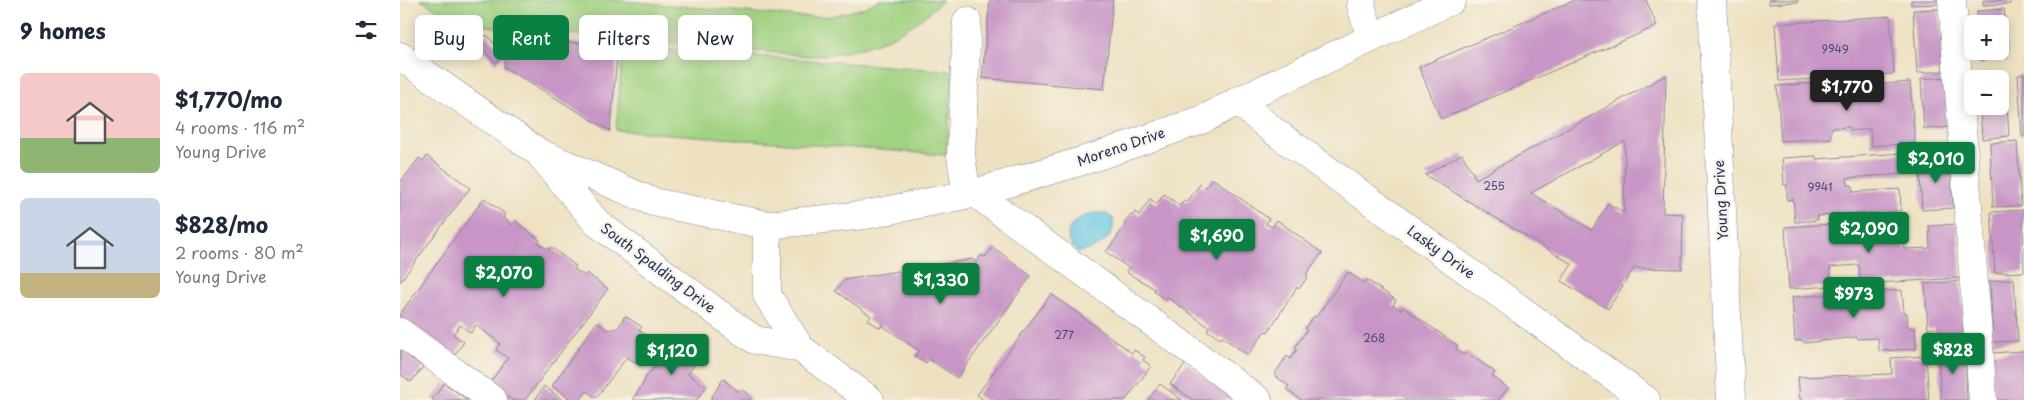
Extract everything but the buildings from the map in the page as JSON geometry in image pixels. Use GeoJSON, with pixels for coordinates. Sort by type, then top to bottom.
{"type":"FeatureCollection","features":[{"type":"Feature","properties":{"kind":"street"},"geometry":{"type":"LineString","coordinates":[[1362,0],[1360,6],[1371,38]]}},
{"type":"Feature","properties":{"kind":"street","name":"Moreno Drive"},"geometry":{"type":"LineString","coordinates":[[767,225],[864,215],[971,194],[1095,157],[1195,122],[1452,0]]}},
{"type":"Feature","properties":{"kind":"street","name":"Young Drive"},"geometry":{"type":"LineString","coordinates":[[1712,0],[1731,400]]}},
{"type":"Feature","properties":{"kind":"street"},"geometry":{"type":"LineString","coordinates":[[1952,0],[1983,400]]}},
{"type":"Feature","properties":{"kind":"street"},"geometry":{"type":"LineString","coordinates":[[967,21],[961,156],[971,194],[1258,400]]}},
{"type":"Feature","properties":{"kind":"street","name":"South Spalding Drive"},"geometry":{"type":"LineString","coordinates":[[400,56],[538,152],[652,202],[767,225],[767,295],[800,348],[870,400]]}},
{"type":"Feature","properties":{"kind":"street","name":"Lasky Drive"},"geometry":{"type":"LineString","coordinates":[[1238,101],[1279,135],[1646,400]]}},
{"type":"Feature","properties":{"kind":"street","name":"South Spalding Drive"},"geometry":{"type":"LineString","coordinates":[[538,152],[597,223],[755,340],[800,348]]}},
{"type":"Feature","properties":{"kind":"street"},"geometry":{"type":"LineString","coordinates":[[400,332],[493,400]]}},
{"type":"Feature","properties":{"kind":"green space"},"geometry":{"type":"Polygon","coordinates":[[[420,0],[614,0],[801,17],[832,16],[864,8],[879,0],[943,0],[913,24],[898,34],[882,41],[847,51],[809,56],[752,51],[752,15],[678,15],[678,44],[668,43],[668,15],[579,15],[579,35],[569,34],[569,15],[493,15],[493,27],[483,25],[483,15],[449,15],[420,0]]]}},
{"type":"Feature","properties":{"kind":"green space"},"geometry":{"type":"Polygon","coordinates":[[[668,49],[678,50],[678,60],[752,60],[752,56],[953,71],[946,155],[616,130],[622,60],[668,60],[668,49]]]}},
{"type":"Feature","properties":{"kind":"water"},"geometry":{"type":"Polygon","coordinates":[[[1096,213],[1104,213],[1113,218],[1111,232],[1108,238],[1097,246],[1077,252],[1071,245],[1068,232],[1075,222],[1096,213]]]}}]}
